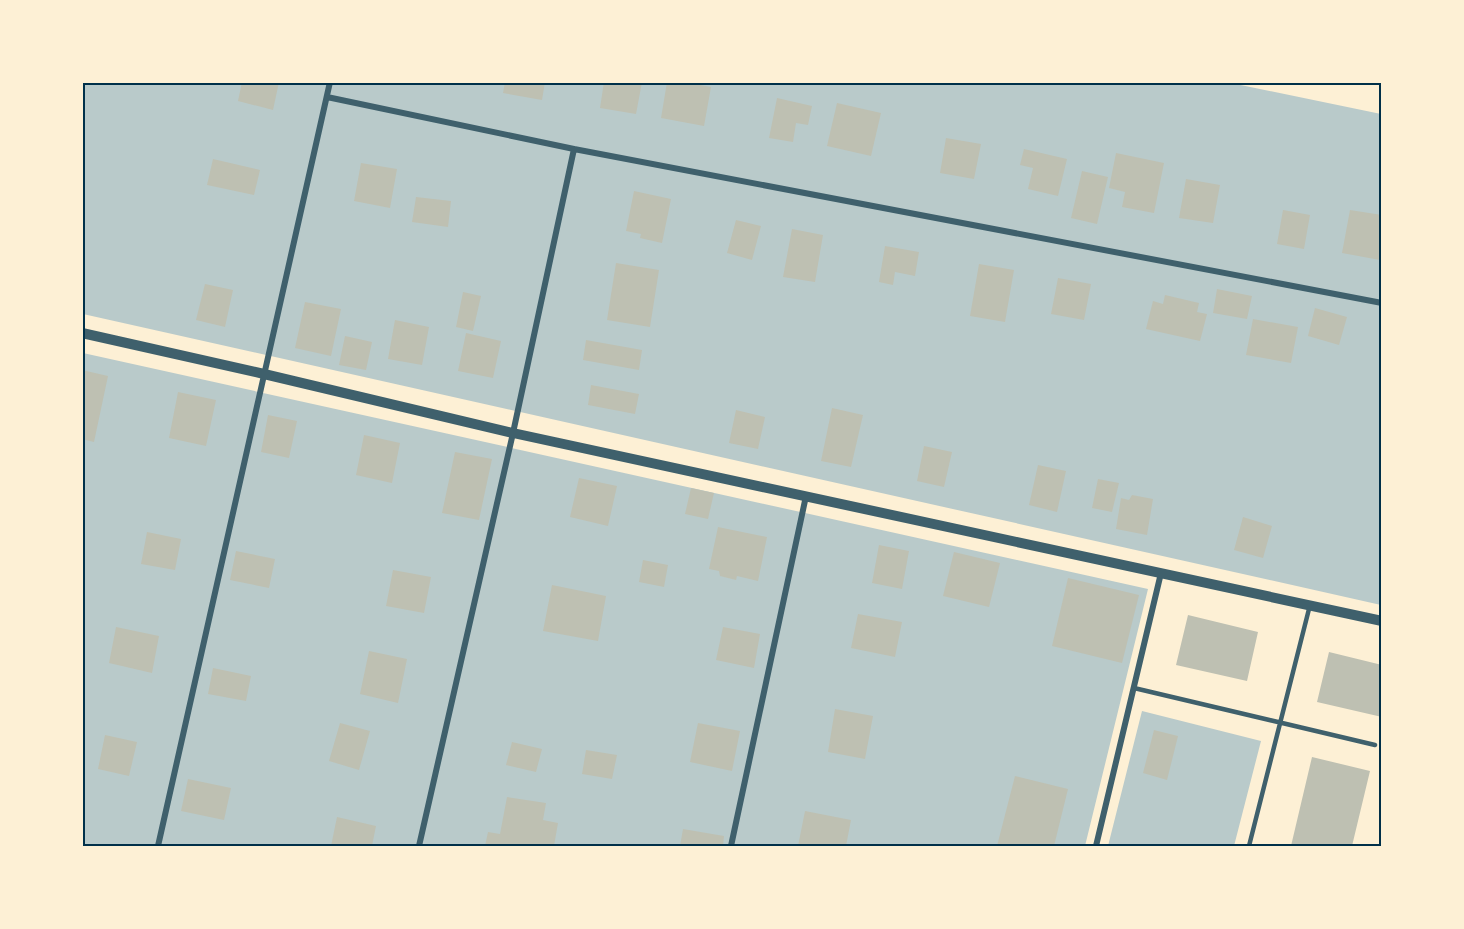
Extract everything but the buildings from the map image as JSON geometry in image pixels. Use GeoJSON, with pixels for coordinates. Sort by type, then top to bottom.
{"type":"FeatureCollection","features":[{"type":"Feature","properties":{"kind":"street"},"geometry":{"type":"LineString","coordinates":[[158,846],[330,82]]}},
{"type":"Feature","properties":{"kind":"street"},"geometry":{"type":"LineString","coordinates":[[327,97],[574,149],[1382,303]]}},
{"type":"Feature","properties":{"kind":"street"},"geometry":{"type":"LineString","coordinates":[[419,846],[513,433],[574,149]]}},
{"type":"Feature","properties":{"kind":"street"},"geometry":{"type":"LineString","coordinates":[[82,333],[513,433],[1382,621]]}},
{"type":"Feature","properties":{"kind":"street"},"geometry":{"type":"LineString","coordinates":[[731,846],[806,496]]}},
{"type":"Feature","properties":{"kind":"street"},"geometry":{"type":"LineString","coordinates":[[1096,846],[1161,572]]}},
{"type":"Feature","properties":{"kind":"lane"},"geometry":{"type":"LineString","coordinates":[[1250,846],[1310,605]]}},
{"type":"Feature","properties":{"kind":"lane"},"geometry":{"type":"LineString","coordinates":[[1134,688],[1375,745]]}},
{"type":"Feature","properties":{"kind":"shaded area"},"geometry":{"type":"Polygon","coordinates":[[[1226,82],[1381,114],[1381,605],[83,314],[83,83],[1226,82]]]}},
{"type":"Feature","properties":{"kind":"shaded area"},"geometry":{"type":"Polygon","coordinates":[[[83,353],[1148,589],[1085,846],[83,846],[83,353]]]}},
{"type":"Feature","properties":{"kind":"shaded area"},"geometry":{"type":"Polygon","coordinates":[[[1142,711],[1261,741],[1234,846],[1108,846],[1142,711]]]}}]}
